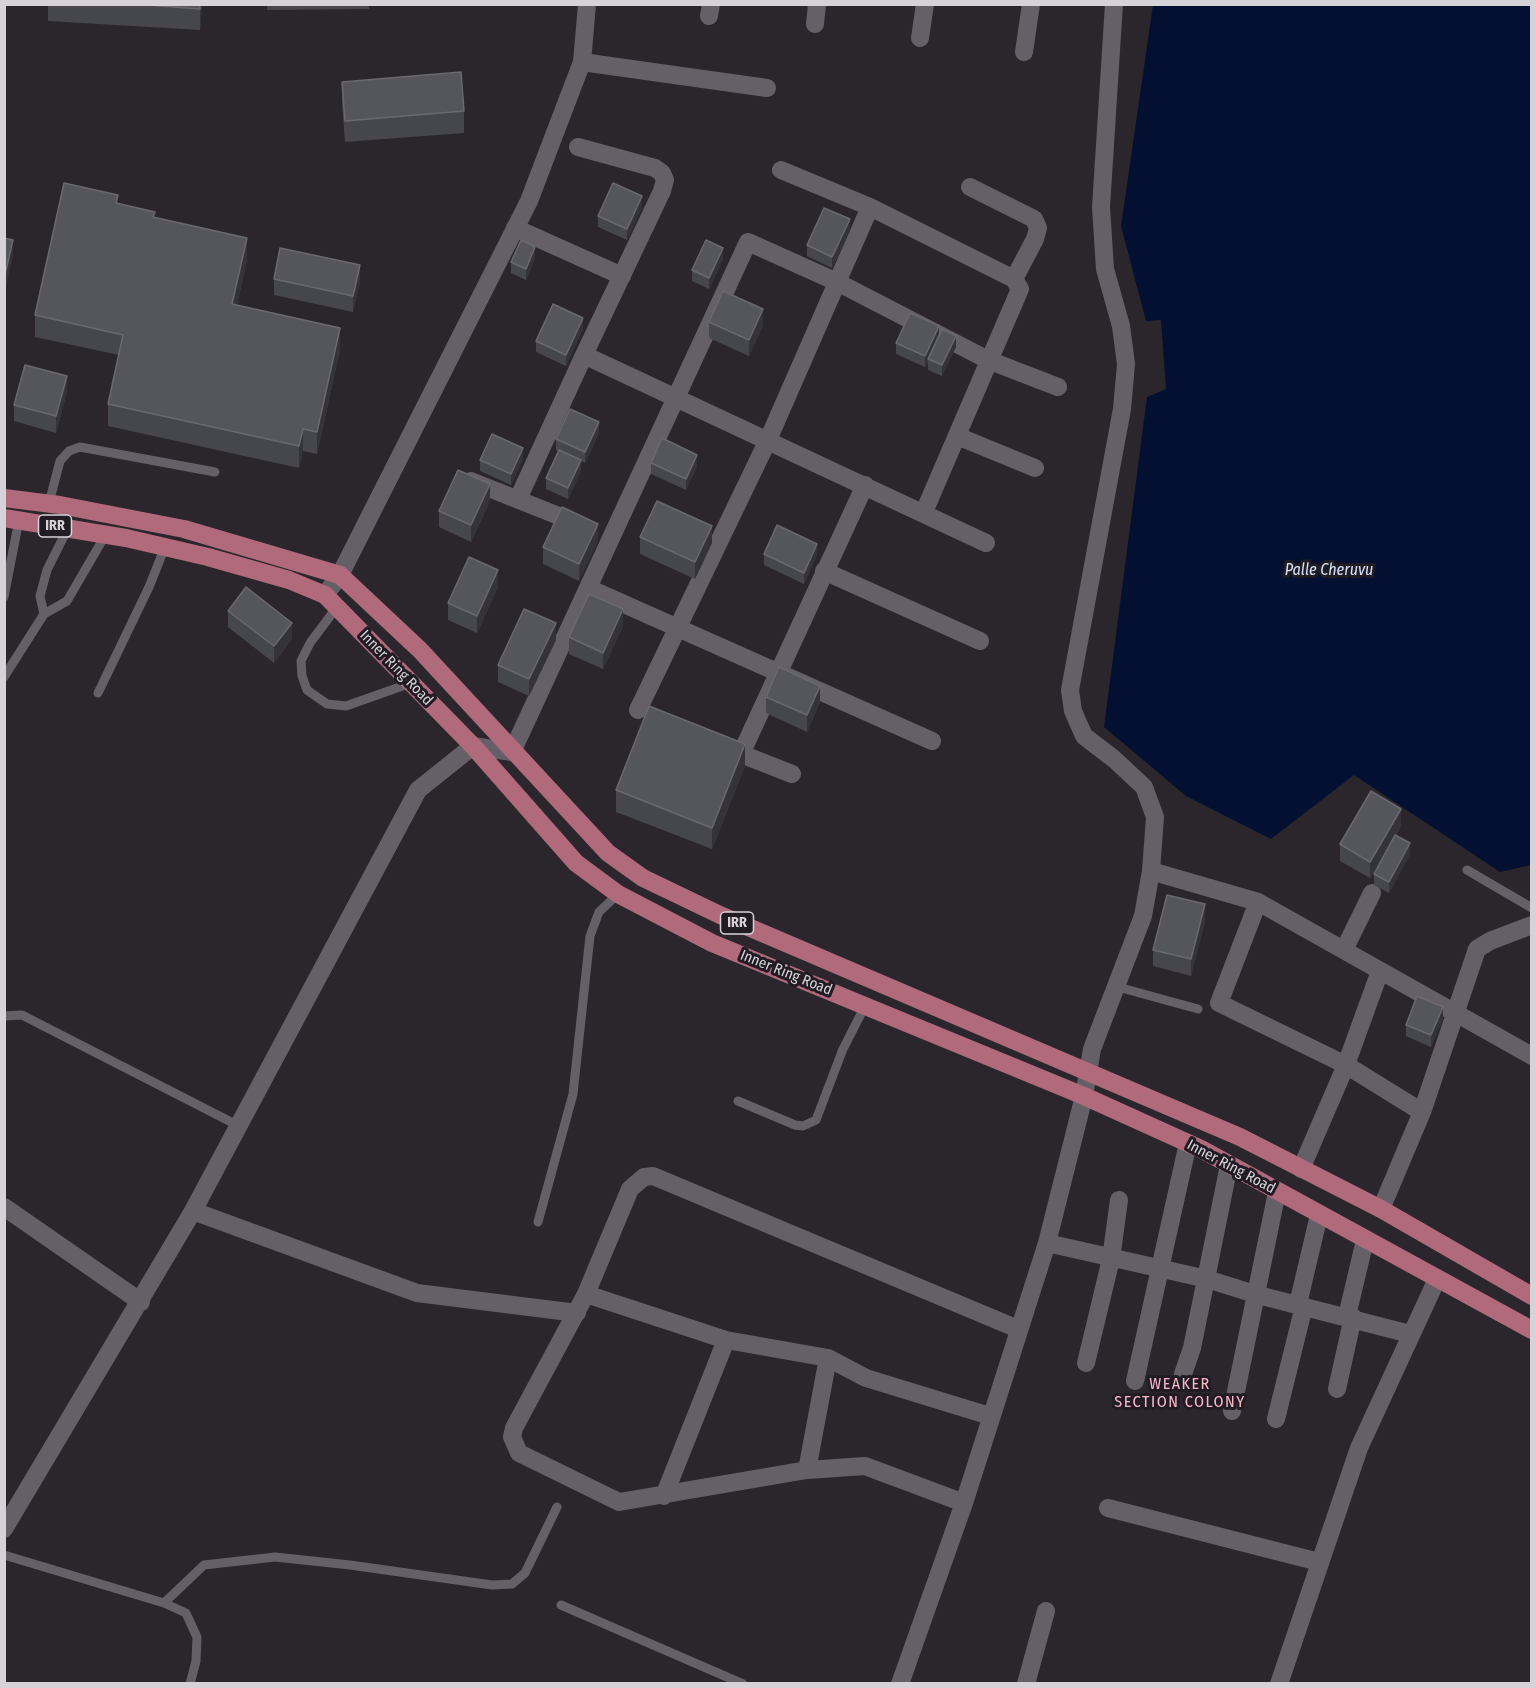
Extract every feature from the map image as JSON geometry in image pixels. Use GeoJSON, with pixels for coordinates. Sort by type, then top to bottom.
{"type":"FeatureCollection","features":[{"type":"Feature","properties":{"kind":"highway","name":"Inner Ring Road"},"geometry":{"type":"LineString","coordinates":[[4,498],[49,503],[184,529],[340,575],[420,650],[512,752],[608,853],[643,878],[720,915],[1240,1137],[1381,1209],[1532,1296]]}},
{"type":"Feature","properties":{"kind":"highway","name":"Inner Ring Road"},"geometry":{"type":"LineString","coordinates":[[12,519],[106,534],[165,547],[290,580],[331,601],[473,746],[576,864],[618,894],[711,943],[1084,1096],[1188,1143],[1532,1330]]}},
{"type":"Feature","properties":{"kind":"street"},"geometry":{"type":"LineString","coordinates":[[815,24],[818,4]]}},
{"type":"Feature","properties":{"kind":"street"},"geometry":{"type":"LineString","coordinates":[[920,38],[925,4]]}},
{"type":"Feature","properties":{"kind":"street"},"geometry":{"type":"LineString","coordinates":[[1024,52],[1031,4]]}},
{"type":"Feature","properties":{"kind":"street"},"geometry":{"type":"LineString","coordinates":[[900,1683],[964,1503],[1047,1243],[1084,1096],[1087,1070],[1143,916],[1151,872],[1155,817],[1144,787],[1114,759],[1084,736],[1073,711],[1070,690],[1122,409],[1126,364],[1121,326],[1105,269],[1101,207],[1114,4]]}},
{"type":"Feature","properties":{"kind":"street"},"geometry":{"type":"LineString","coordinates":[[331,601],[340,575],[529,201],[582,62],[588,5]]}},
{"type":"Feature","properties":{"kind":"street"},"geometry":{"type":"LineString","coordinates":[[582,62],[767,88]]}},
{"type":"Feature","properties":{"kind":"street"},"geometry":{"type":"LineString","coordinates":[[518,499],[662,191],[665,180],[656,168],[578,147]]}},
{"type":"Feature","properties":{"kind":"street"},"geometry":{"type":"LineString","coordinates":[[782,170],[870,207],[1014,279],[1020,290],[924,512]]}},
{"type":"Feature","properties":{"kind":"street"},"geometry":{"type":"LineString","coordinates":[[970,188],[1034,219],[1038,228],[1035,239],[1014,279]]}},
{"type":"Feature","properties":{"kind":"street"},"geometry":{"type":"LineString","coordinates":[[638,710],[768,440],[870,207]]}},
{"type":"Feature","properties":{"kind":"street"},"geometry":{"type":"LineString","coordinates":[[515,228],[622,276]]}},
{"type":"Feature","properties":{"kind":"street"},"geometry":{"type":"LineString","coordinates":[[4,1529],[193,1212],[237,1125],[418,790],[473,746],[512,752],[748,242],[837,282],[988,360],[1058,387]]}},
{"type":"Feature","properties":{"kind":"street"},"geometry":{"type":"LineString","coordinates":[[584,355],[924,512],[986,543]]}},
{"type":"Feature","properties":{"kind":"street"},"geometry":{"type":"LineString","coordinates":[[957,436],[1035,468]]}},
{"type":"Feature","properties":{"kind":"street"},"geometry":{"type":"LineString","coordinates":[[471,481],[611,537]]}},
{"type":"Feature","properties":{"kind":"street"},"geometry":{"type":"LineString","coordinates":[[792,774],[741,754],[776,672],[865,485]]}},
{"type":"Feature","properties":{"kind":"street"},"geometry":{"type":"LineString","coordinates":[[825,570],[980,641]]}},
{"type":"Feature","properties":{"kind":"street"},"geometry":{"type":"LineString","coordinates":[[588,588],[678,630],[932,741]]}},
{"type":"Feature","properties":{"kind":"street"},"geometry":{"type":"LineString","coordinates":[[1151,872],[1258,902],[1532,1056]]}},
{"type":"Feature","properties":{"kind":"street"},"geometry":{"type":"LineString","coordinates":[[1344,950],[1372,893]]}},
{"type":"Feature","properties":{"kind":"street"},"geometry":{"type":"LineString","coordinates":[[1258,902],[1219,1003],[1346,1065],[1422,1112]]}},
{"type":"Feature","properties":{"kind":"street"},"geometry":{"type":"LineString","coordinates":[[1381,1209],[1422,1112],[1478,949],[1490,941],[1532,925]]}},
{"type":"Feature","properties":{"kind":"street"},"geometry":{"type":"LineString","coordinates":[[1301,1169],[1346,1065],[1380,971]]}},
{"type":"Feature","properties":{"kind":"street"},"geometry":{"type":"LineString","coordinates":[[1135,1381],[1188,1143]]}},
{"type":"Feature","properties":{"kind":"street"},"geometry":{"type":"LineString","coordinates":[[1183,1374],[1192,1348],[1229,1165]]}},
{"type":"Feature","properties":{"kind":"street"},"geometry":{"type":"LineString","coordinates":[[964,1503],[865,1466],[807,1470],[619,1502],[519,1453],[514,1446],[514,1428],[577,1313],[630,1190],[644,1177],[653,1176],[1018,1329]]}},
{"type":"Feature","properties":{"kind":"street"},"geometry":{"type":"LineString","coordinates":[[1232,1411],[1258,1295],[1277,1192]]}},
{"type":"Feature","properties":{"kind":"street"},"geometry":{"type":"LineString","coordinates":[[1086,1363],[1111,1259],[1119,1200]]}},
{"type":"Feature","properties":{"kind":"street"},"geometry":{"type":"LineString","coordinates":[[4,1207],[141,1302]]}},
{"type":"Feature","properties":{"kind":"street"},"geometry":{"type":"LineString","coordinates":[[193,1212],[417,1293],[577,1313]]}},
{"type":"Feature","properties":{"kind":"street"},"geometry":{"type":"LineString","coordinates":[[1276,1419],[1319,1215]]}},
{"type":"Feature","properties":{"kind":"street"},"geometry":{"type":"LineString","coordinates":[[1337,1389],[1365,1240]]}},
{"type":"Feature","properties":{"kind":"street"},"geometry":{"type":"LineString","coordinates":[[1047,1243],[1158,1270],[1207,1279],[1258,1295],[1410,1334]]}},
{"type":"Feature","properties":{"kind":"street"},"geometry":{"type":"LineString","coordinates":[[1279,1683],[1359,1448],[1437,1279]]}},
{"type":"Feature","properties":{"kind":"street"},"geometry":{"type":"LineString","coordinates":[[586,1293],[726,1340],[828,1358],[866,1378],[990,1416]]}},
{"type":"Feature","properties":{"kind":"street"},"geometry":{"type":"LineString","coordinates":[[664,1496],[726,1340]]}},
{"type":"Feature","properties":{"kind":"street"},"geometry":{"type":"LineString","coordinates":[[807,1470],[828,1358]]}},
{"type":"Feature","properties":{"kind":"street"},"geometry":{"type":"LineString","coordinates":[[1108,1508],[1319,1562]]}},
{"type":"Feature","properties":{"kind":"street"},"geometry":{"type":"LineString","coordinates":[[1026,1683],[1046,1611]]}},
{"type":"Feature","properties":{"kind":"lane"},"geometry":{"type":"LineString","coordinates":[[49,503],[60,461],[69,451],[80,447],[215,472]]}},
{"type":"Feature","properties":{"kind":"lane"},"geometry":{"type":"LineString","coordinates":[[4,677],[44,614],[67,601],[106,534],[112,515]]}},
{"type":"Feature","properties":{"kind":"lane"},"geometry":{"type":"LineString","coordinates":[[4,597],[12,519]]}},
{"type":"Feature","properties":{"kind":"lane"},"geometry":{"type":"LineString","coordinates":[[44,614],[40,596],[47,570],[68,528]]}},
{"type":"Feature","properties":{"kind":"lane"},"geometry":{"type":"LineString","coordinates":[[98,693],[149,587],[165,547]]}},
{"type":"Feature","properties":{"kind":"lane"},"geometry":{"type":"LineString","coordinates":[[331,601],[301,661],[306,690],[327,704],[345,706],[411,683]]}},
{"type":"Feature","properties":{"kind":"lane"},"geometry":{"type":"LineString","coordinates":[[1467,870],[1532,908]]}},
{"type":"Feature","properties":{"kind":"lane"},"geometry":{"type":"LineString","coordinates":[[538,1222],[573,1094],[590,936],[599,912],[618,894]]}},
{"type":"Feature","properties":{"kind":"lane"},"geometry":{"type":"LineString","coordinates":[[1118,987],[1198,1009]]}},
{"type":"Feature","properties":{"kind":"lane"},"geometry":{"type":"LineString","coordinates":[[738,1101],[795,1125],[803,1126],[816,1120],[843,1049],[865,1006]]}},
{"type":"Feature","properties":{"kind":"lane"},"geometry":{"type":"LineString","coordinates":[[4,1016],[22,1015],[237,1125]]}},
{"type":"Feature","properties":{"kind":"lane"},"geometry":{"type":"LineString","coordinates":[[164,1603],[204,1565],[275,1557],[350,1564],[492,1585],[512,1584],[525,1573],[557,1507]]}},
{"type":"Feature","properties":{"kind":"lane"},"geometry":{"type":"LineString","coordinates":[[4,1555],[164,1603],[186,1613],[197,1637],[196,1661],[190,1683]]}},
{"type":"Feature","properties":{"kind":"lane"},"geometry":{"type":"LineString","coordinates":[[561,1605],[743,1683]]}},
{"type":"Feature","properties":{"kind":"water","name":"Palle Cheruvu"},"geometry":{"type":"Polygon","coordinates":[[[1153,5],[1531,5],[1531,865],[1500,872],[1354,775],[1271,839],[1186,796],[1104,727],[1147,397],[1166,389],[1161,320],[1146,321],[1121,226],[1153,5]]]}},
{"type":"Feature","properties":{"kind":"building"},"geometry":{"type":"Polygon","coordinates":[[[133,4],[200,4],[200,9],[133,4]]]}},
{"type":"Feature","properties":{"kind":"building"},"geometry":{"type":"Polygon","coordinates":[[[461,72],[464,111],[345,121],[342,82],[461,72]]]}},
{"type":"Feature","properties":{"kind":"building"},"geometry":{"type":"Polygon","coordinates":[[[64,183],[118,195],[116,203],[155,212],[153,217],[247,238],[232,304],[340,328],[317,432],[303,429],[299,446],[108,404],[123,335],[35,315],[64,183]]]}},
{"type":"Feature","properties":{"kind":"building"},"geometry":{"type":"Polygon","coordinates":[[[613,183],[642,196],[627,229],[598,216],[613,183]]]}},
{"type":"Feature","properties":{"kind":"building"},"geometry":{"type":"Polygon","coordinates":[[[824,208],[850,219],[832,257],[807,245],[824,208]]]}},
{"type":"Feature","properties":{"kind":"building"},"geometry":{"type":"Polygon","coordinates":[[[4,238],[13,240],[4,279],[4,238]]]}},
{"type":"Feature","properties":{"kind":"building"},"geometry":{"type":"Polygon","coordinates":[[[521,240],[535,247],[526,269],[511,262],[521,240]]]}},
{"type":"Feature","properties":{"kind":"building"},"geometry":{"type":"Polygon","coordinates":[[[706,240],[723,248],[709,278],[692,270],[706,240]]]}},
{"type":"Feature","properties":{"kind":"building"},"geometry":{"type":"Polygon","coordinates":[[[280,248],[360,265],[353,296],[274,279],[280,248]]]}},
{"type":"Feature","properties":{"kind":"building"},"geometry":{"type":"Polygon","coordinates":[[[723,291],[763,309],[749,340],[709,322],[723,291]]]}},
{"type":"Feature","properties":{"kind":"building"},"geometry":{"type":"Polygon","coordinates":[[[553,304],[583,318],[566,355],[536,341],[553,304]]]}},
{"type":"Feature","properties":{"kind":"building"},"geometry":{"type":"Polygon","coordinates":[[[910,313],[939,326],[925,356],[896,343],[910,313]]]}},
{"type":"Feature","properties":{"kind":"building"},"geometry":{"type":"Polygon","coordinates":[[[942,329],[956,336],[942,365],[928,359],[942,329]]]}},
{"type":"Feature","properties":{"kind":"building"},"geometry":{"type":"Polygon","coordinates":[[[25,365],[67,376],[56,416],[14,405],[25,365]]]}},
{"type":"Feature","properties":{"kind":"building"},"geometry":{"type":"Polygon","coordinates":[[[570,409],[599,422],[585,452],[556,439],[570,409]]]}},
{"type":"Feature","properties":{"kind":"building"},"geometry":{"type":"Polygon","coordinates":[[[492,434],[523,448],[511,474],[480,460],[492,434]]]}},
{"type":"Feature","properties":{"kind":"building"},"geometry":{"type":"Polygon","coordinates":[[[662,438],[697,455],[686,479],[651,463],[662,438]]]}},
{"type":"Feature","properties":{"kind":"building"},"geometry":{"type":"Polygon","coordinates":[[[559,450],[581,460],[568,488],[546,478],[559,450]]]}},
{"type":"Feature","properties":{"kind":"building"},"geometry":{"type":"Polygon","coordinates":[[[458,470],[490,484],[471,525],[439,511],[458,470]]]}},
{"type":"Feature","properties":{"kind":"building"},"geometry":{"type":"Polygon","coordinates":[[[657,501],[712,526],[695,562],[640,537],[657,501]]]}},
{"type":"Feature","properties":{"kind":"building"},"geometry":{"type":"Polygon","coordinates":[[[562,507],[598,524],[579,564],[543,547],[562,507]]]}},
{"type":"Feature","properties":{"kind":"building"},"geometry":{"type":"Polygon","coordinates":[[[777,525],[817,544],[804,573],[764,554],[777,525]]]}},
{"type":"Feature","properties":{"kind":"building"},"geometry":{"type":"Polygon","coordinates":[[[469,557],[498,570],[477,616],[448,603],[469,557]]]}},
{"type":"Feature","properties":{"kind":"building"},"geometry":{"type":"Polygon","coordinates":[[[246,587],[292,623],[274,646],[228,611],[246,587]]]}},
{"type":"Feature","properties":{"kind":"building"},"geometry":{"type":"Polygon","coordinates":[[[589,594],[623,609],[603,653],[569,637],[589,594]]]}},
{"type":"Feature","properties":{"kind":"building"},"geometry":{"type":"Polygon","coordinates":[[[524,609],[556,623],[529,679],[498,665],[524,609]]]}},
{"type":"Feature","properties":{"kind":"building"},"geometry":{"type":"Polygon","coordinates":[[[779,667],[820,686],[807,715],[766,697],[779,667]]]}},
{"type":"Feature","properties":{"kind":"building"},"geometry":{"type":"Polygon","coordinates":[[[649,706],[745,744],[712,828],[616,790],[649,706]]]}},
{"type":"Feature","properties":{"kind":"building"},"geometry":{"type":"Polygon","coordinates":[[[1371,791],[1401,809],[1370,862],[1340,844],[1371,791]]]}},
{"type":"Feature","properties":{"kind":"building"},"geometry":{"type":"Polygon","coordinates":[[[1395,835],[1410,843],[1389,882],[1374,874],[1395,835]]]}},
{"type":"Feature","properties":{"kind":"building"},"geometry":{"type":"Polygon","coordinates":[[[1167,895],[1205,904],[1191,959],[1153,950],[1167,895]]]}},
{"type":"Feature","properties":{"kind":"building"},"geometry":{"type":"Polygon","coordinates":[[[1417,996],[1443,1007],[1431,1035],[1406,1025],[1417,996]]]}},
{"type":"Feature","properties":{"kind":"district","name":"WEAKER SECTION COLONY"},"geometry":{"type":"Point","coordinates":[1180,1394]}}]}
